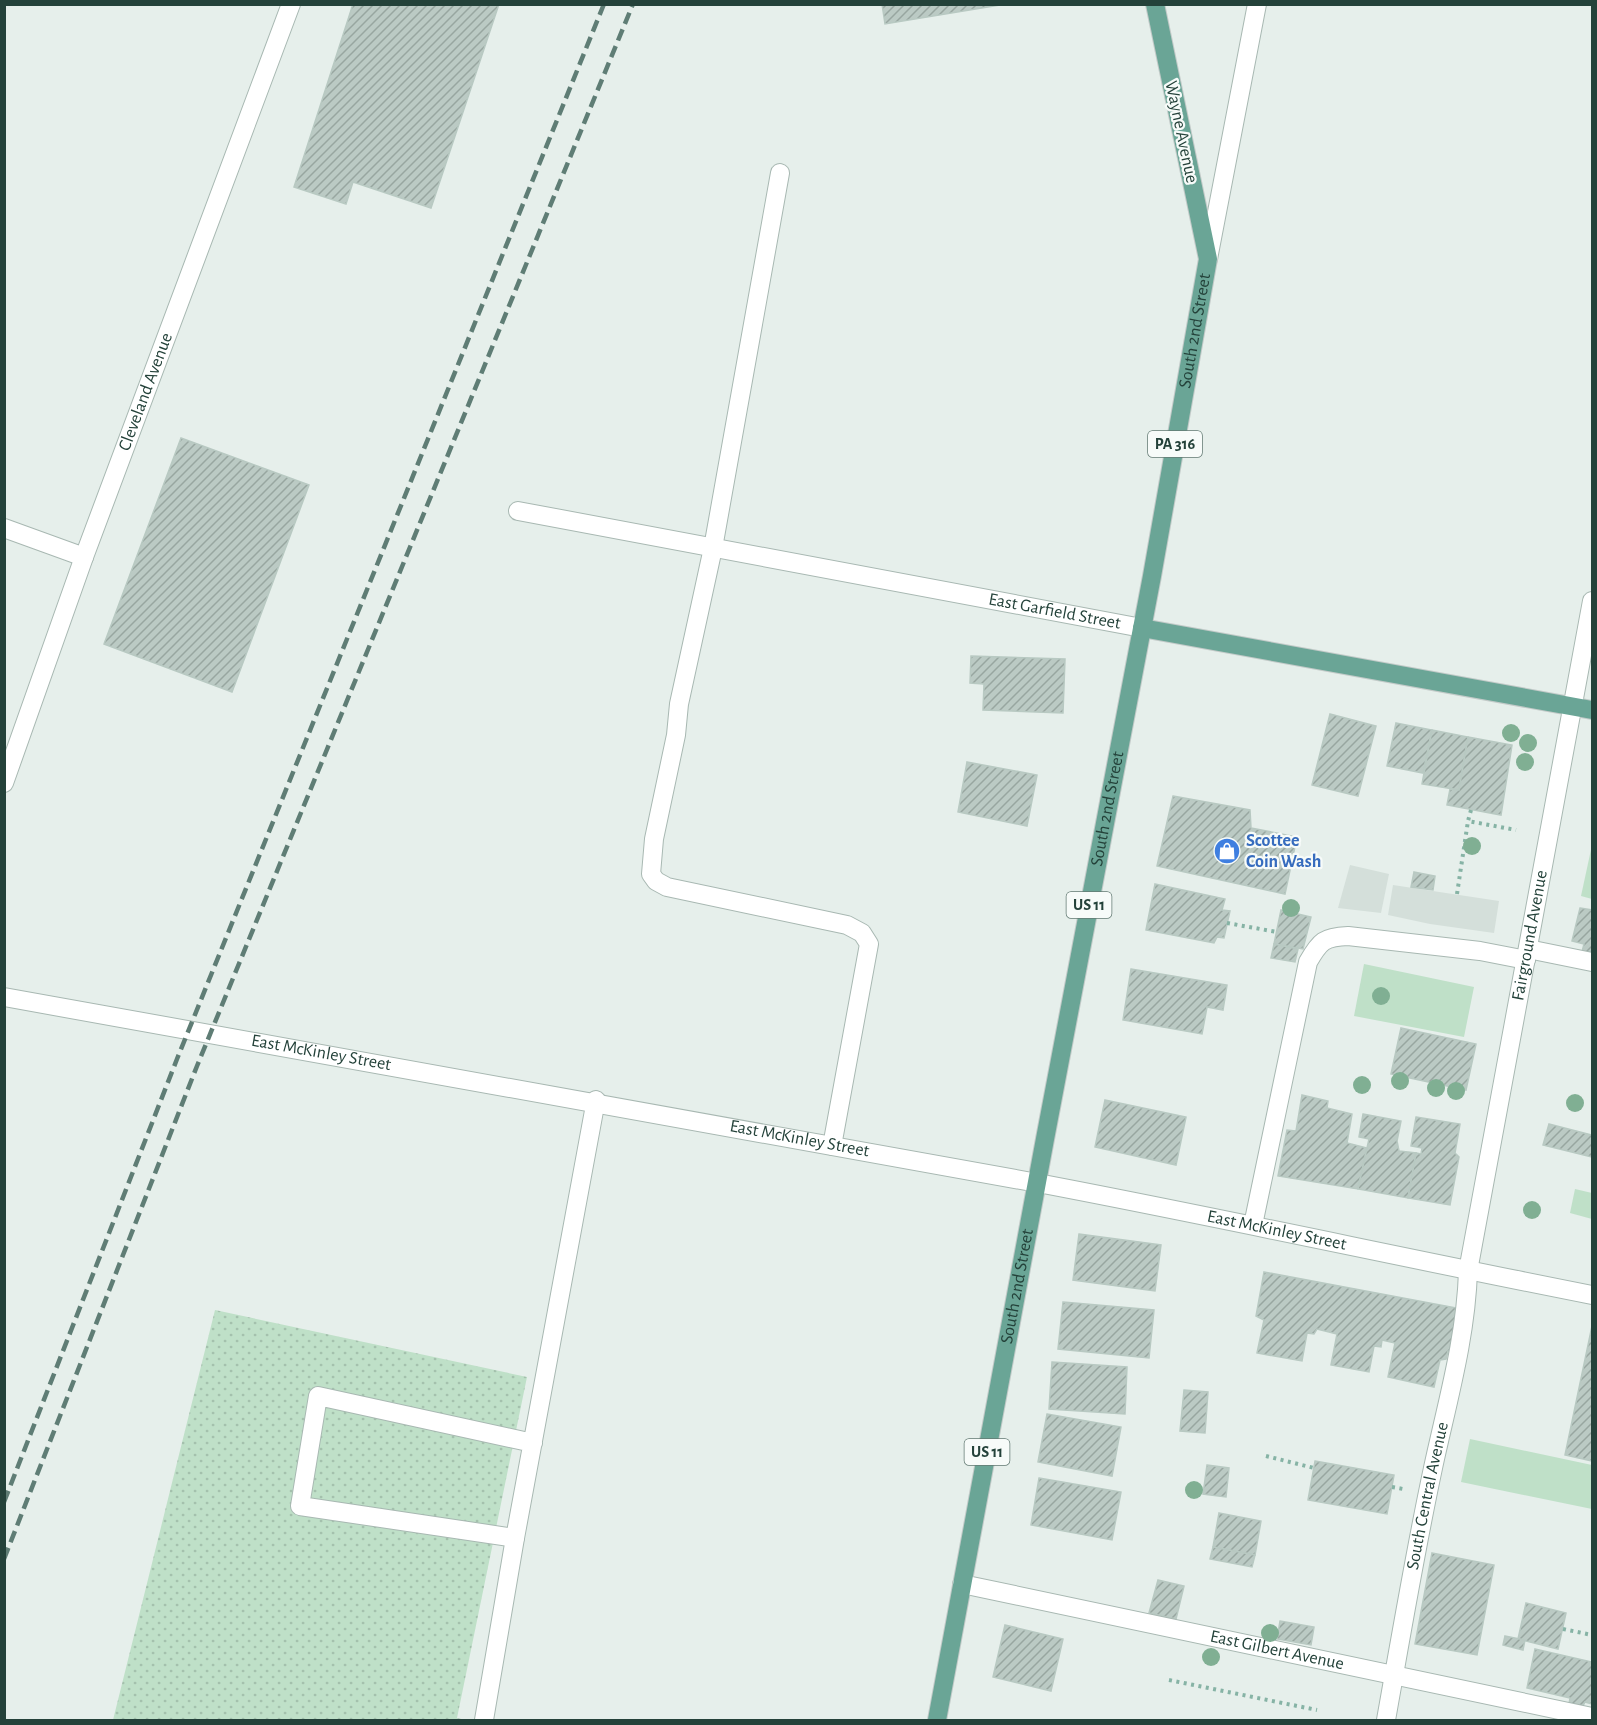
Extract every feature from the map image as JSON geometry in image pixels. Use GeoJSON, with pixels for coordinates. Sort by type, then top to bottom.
{"type":"FeatureCollection","features":[{"type":"Feature","properties":{"kind":"main road","name":"Wayne Avenue"},"geometry":{"type":"LineString","coordinates":[[1155,4],[1208,259]]}},
{"type":"Feature","properties":{"kind":"main road","name":"South 2nd Street"},"geometry":{"type":"LineString","coordinates":[[937,1720],[1142,628],[1208,259]]}},
{"type":"Feature","properties":{"kind":"main road","name":"East Garfield Street"},"geometry":{"type":"LineString","coordinates":[[1142,628],[1593,710]]}},
{"type":"Feature","properties":{"kind":"street","name":"Cleveland Avenue"},"geometry":{"type":"LineString","coordinates":[[4,783],[12,737],[84,557],[291,4]]}},
{"type":"Feature","properties":{"kind":"street","name":"South 2nd Street"},"geometry":{"type":"LineString","coordinates":[[1208,259],[1257,4]]}},
{"type":"Feature","properties":{"kind":"street"},"geometry":{"type":"LineString","coordinates":[[780,173],[713,548],[679,704],[676,735],[654,838],[651,874],[656,881],[667,887],[847,925],[862,933],[868,944],[832,1146]]}},
{"type":"Feature","properties":{"kind":"street","name":"East Garfield Street"},"geometry":{"type":"LineString","coordinates":[[518,512],[1142,628]]}},
{"type":"Feature","properties":{"kind":"street"},"geometry":{"type":"LineString","coordinates":[[4,528],[84,557]]}},
{"type":"Feature","properties":{"kind":"street","name":"Fairground Avenue"},"geometry":{"type":"LineString","coordinates":[[1468,1270],[1593,601]]}},
{"type":"Feature","properties":{"kind":"street"},"geometry":{"type":"LineString","coordinates":[[1253,1225],[1308,962],[1316,947],[1329,937],[1348,936],[1593,962]]}},
{"type":"Feature","properties":{"kind":"street","name":"East McKinley Street"},"geometry":{"type":"LineString","coordinates":[[4,997],[596,1100],[1253,1225],[1593,1295]]}},
{"type":"Feature","properties":{"kind":"street"},"geometry":{"type":"LineString","coordinates":[[484,1720],[515,1538],[596,1100]]}},
{"type":"Feature","properties":{"kind":"street","name":"South Central Avenue"},"geometry":{"type":"LineString","coordinates":[[1386,1720],[1433,1471],[1458,1354],[1467,1296],[1468,1270]]}},
{"type":"Feature","properties":{"kind":"street"},"geometry":{"type":"LineString","coordinates":[[515,1538],[300,1506],[318,1396],[533,1443]]}},
{"type":"Feature","properties":{"kind":"street","name":"East Gilbert Avenue"},"geometry":{"type":"LineString","coordinates":[[962,1584],[1593,1717]]}},
{"type":"Feature","properties":{"kind":"path"},"geometry":{"type":"LineString","coordinates":[[1457,894],[1471,810]]}},
{"type":"Feature","properties":{"kind":"path"},"geometry":{"type":"LineString","coordinates":[[1468,821],[1515,830]]}},
{"type":"Feature","properties":{"kind":"path"},"geometry":{"type":"LineString","coordinates":[[1227,923],[1277,932]]}},
{"type":"Feature","properties":{"kind":"path"},"geometry":{"type":"LineString","coordinates":[[1266,1456],[1314,1468]]}},
{"type":"Feature","properties":{"kind":"path"},"geometry":{"type":"LineString","coordinates":[[1563,1629],[1593,1635]]}},
{"type":"Feature","properties":{"kind":"path"},"geometry":{"type":"LineString","coordinates":[[1168,1680],[1317,1710]]}},
{"type":"Feature","properties":{"kind":"shaded area"},"geometry":{"type":"Polygon","coordinates":[[[1350,865],[1389,874],[1381,913],[1338,908],[1350,865]]]}},
{"type":"Feature","properties":{"kind":"shaded area"},"geometry":{"type":"Polygon","coordinates":[[[1393,885],[1499,901],[1494,933],[1430,924],[1388,915],[1393,885]]]}},
{"type":"Feature","properties":{"kind":"green space"},"geometry":{"type":"Polygon","coordinates":[[[1592,845],[1592,899],[1581,896],[1592,845]]]}},
{"type":"Feature","properties":{"kind":"green space"},"geometry":{"type":"Polygon","coordinates":[[[1364,964],[1474,987],[1464,1037],[1354,1016],[1364,964]]]}},
{"type":"Feature","properties":{"kind":"green space"},"geometry":{"type":"Polygon","coordinates":[[[1575,1189],[1592,1193],[1592,1219],[1570,1213],[1575,1189]]]}},
{"type":"Feature","properties":{"kind":"green space"},"geometry":{"type":"Polygon","coordinates":[[[215,1310],[527,1377],[457,1718],[466,1720],[113,1720],[215,1310]]]}},
{"type":"Feature","properties":{"kind":"green space"},"geometry":{"type":"Polygon","coordinates":[[[1470,1439],[1592,1465],[1592,1509],[1461,1482],[1470,1439]]]}},
{"type":"Feature","properties":{"kind":"building"},"geometry":{"type":"Polygon","coordinates":[[[353,4],[499,4],[431,208],[353,182],[346,204],[294,187],[353,4]]]}},
{"type":"Feature","properties":{"kind":"building"},"geometry":{"type":"Polygon","coordinates":[[[882,4],[1006,4],[885,24],[882,4]]]}},
{"type":"Feature","properties":{"kind":"building"},"geometry":{"type":"Polygon","coordinates":[[[181,438],[309,485],[232,692],[104,644],[181,438]]]}},
{"type":"Feature","properties":{"kind":"building"},"geometry":{"type":"Polygon","coordinates":[[[971,656],[1065,659],[1063,713],[983,710],[984,684],[970,683],[971,656]]]}},
{"type":"Feature","properties":{"kind":"building"},"geometry":{"type":"Polygon","coordinates":[[[1330,714],[1376,726],[1358,796],[1312,785],[1330,714]]]}},
{"type":"Feature","properties":{"kind":"building"},"geometry":{"type":"Polygon","coordinates":[[[1396,723],[1432,730],[1423,773],[1387,766],[1396,723]]]}},
{"type":"Feature","properties":{"kind":"building"},"geometry":{"type":"Polygon","coordinates":[[[1432,730],[1468,737],[1459,790],[1422,784],[1432,730]]]}},
{"type":"Feature","properties":{"kind":"building"},"geometry":{"type":"Polygon","coordinates":[[[1468,737],[1512,745],[1501,815],[1447,805],[1450,789],[1459,790],[1468,737]]]}},
{"type":"Feature","properties":{"kind":"building"},"geometry":{"type":"Polygon","coordinates":[[[967,762],[1037,775],[1027,826],[958,812],[967,762]]]}},
{"type":"Feature","properties":{"kind":"building","name":"Scottee Coin Wash"},"geometry":{"type":"Polygon","coordinates":[[[1173,796],[1250,810],[1251,828],[1297,837],[1285,894],[1157,866],[1173,796]]]}},
{"type":"Feature","properties":{"kind":"building"},"geometry":{"type":"Polygon","coordinates":[[[1414,872],[1435,876],[1433,890],[1411,887],[1414,872]]]}},
{"type":"Feature","properties":{"kind":"building"},"geometry":{"type":"Polygon","coordinates":[[[1155,884],[1225,899],[1222,910],[1230,911],[1224,938],[1217,937],[1214,943],[1146,930],[1155,884]]]}},
{"type":"Feature","properties":{"kind":"building"},"geometry":{"type":"Polygon","coordinates":[[[1580,908],[1592,910],[1592,955],[1582,952],[1584,944],[1572,941],[1580,908]]]}},
{"type":"Feature","properties":{"kind":"building"},"geometry":{"type":"Polygon","coordinates":[[[1281,910],[1311,917],[1303,949],[1274,944],[1281,910]]]}},
{"type":"Feature","properties":{"kind":"building"},"geometry":{"type":"Polygon","coordinates":[[[1274,944],[1298,949],[1295,962],[1271,958],[1274,944]]]}},
{"type":"Feature","properties":{"kind":"building"},"geometry":{"type":"Polygon","coordinates":[[[1131,969],[1227,985],[1223,1010],[1207,1007],[1202,1034],[1123,1020],[1131,969]]]}},
{"type":"Feature","properties":{"kind":"building"},"geometry":{"type":"Polygon","coordinates":[[[1401,1028],[1476,1044],[1466,1090],[1391,1074],[1401,1028]]]}},
{"type":"Feature","properties":{"kind":"building"},"geometry":{"type":"Polygon","coordinates":[[[1302,1095],[1328,1101],[1327,1108],[1352,1114],[1347,1143],[1367,1148],[1358,1189],[1278,1176],[1287,1130],[1296,1131],[1302,1095]]]}},
{"type":"Feature","properties":{"kind":"building"},"geometry":{"type":"Polygon","coordinates":[[[1105,1100],[1186,1117],[1176,1165],[1095,1147],[1105,1100]]]}},
{"type":"Feature","properties":{"kind":"building"},"geometry":{"type":"Polygon","coordinates":[[[1363,1114],[1401,1121],[1397,1141],[1399,1151],[1416,1153],[1408,1198],[1358,1189],[1369,1139],[1359,1137],[1363,1114]]]}},
{"type":"Feature","properties":{"kind":"building"},"geometry":{"type":"Polygon","coordinates":[[[1416,1117],[1460,1124],[1455,1153],[1459,1157],[1450,1205],[1408,1198],[1416,1153],[1421,1154],[1422,1148],[1411,1146],[1416,1117]]]}},
{"type":"Feature","properties":{"kind":"building"},"geometry":{"type":"Polygon","coordinates":[[[1549,1124],[1592,1135],[1592,1157],[1543,1145],[1549,1124]]]}},
{"type":"Feature","properties":{"kind":"building"},"geometry":{"type":"Polygon","coordinates":[[[1079,1234],[1161,1245],[1155,1291],[1073,1280],[1079,1234]]]}},
{"type":"Feature","properties":{"kind":"building"},"geometry":{"type":"Polygon","coordinates":[[[1264,1272],[1462,1309],[1454,1353],[1448,1351],[1446,1359],[1440,1360],[1434,1387],[1388,1377],[1395,1343],[1382,1340],[1381,1347],[1374,1346],[1369,1372],[1331,1365],[1337,1334],[1317,1329],[1314,1334],[1307,1333],[1302,1361],[1257,1353],[1264,1320],[1256,1316],[1264,1272]]]}},
{"type":"Feature","properties":{"kind":"building"},"geometry":{"type":"Polygon","coordinates":[[[1063,1302],[1154,1310],[1149,1358],[1058,1349],[1063,1302]]]}},
{"type":"Feature","properties":{"kind":"building"},"geometry":{"type":"Polygon","coordinates":[[[1592,1326],[1592,1461],[1565,1455],[1592,1326]]]}},
{"type":"Feature","properties":{"kind":"building"},"geometry":{"type":"Polygon","coordinates":[[[1052,1362],[1127,1367],[1125,1414],[1049,1409],[1052,1362]]]}},
{"type":"Feature","properties":{"kind":"building"},"geometry":{"type":"Polygon","coordinates":[[[1184,1390],[1208,1392],[1205,1433],[1180,1431],[1184,1390]]]}},
{"type":"Feature","properties":{"kind":"building"},"geometry":{"type":"Polygon","coordinates":[[[1047,1414],[1121,1427],[1112,1476],[1038,1462],[1047,1414]]]}},
{"type":"Feature","properties":{"kind":"building"},"geometry":{"type":"Polygon","coordinates":[[[1315,1461],[1394,1475],[1387,1514],[1308,1500],[1315,1461]]]}},
{"type":"Feature","properties":{"kind":"building"},"geometry":{"type":"Polygon","coordinates":[[[1207,1465],[1229,1468],[1226,1497],[1203,1494],[1207,1465]]]}},
{"type":"Feature","properties":{"kind":"building"},"geometry":{"type":"Polygon","coordinates":[[[1039,1478],[1121,1492],[1112,1540],[1031,1525],[1039,1478]]]}},
{"type":"Feature","properties":{"kind":"building"},"geometry":{"type":"Polygon","coordinates":[[[1219,1513],[1261,1521],[1255,1555],[1213,1547],[1219,1513]]]}},
{"type":"Feature","properties":{"kind":"building"},"geometry":{"type":"Polygon","coordinates":[[[1213,1547],[1255,1555],[1252,1567],[1210,1559],[1213,1547]]]}},
{"type":"Feature","properties":{"kind":"building"},"geometry":{"type":"Polygon","coordinates":[[[1432,1553],[1494,1565],[1477,1655],[1415,1644],[1432,1553]]]}},
{"type":"Feature","properties":{"kind":"building"},"geometry":{"type":"Polygon","coordinates":[[[1158,1580],[1184,1586],[1176,1619],[1149,1613],[1158,1580]]]}},
{"type":"Feature","properties":{"kind":"building"},"geometry":{"type":"Polygon","coordinates":[[[1526,1603],[1566,1613],[1558,1649],[1518,1639],[1526,1603]]]}},
{"type":"Feature","properties":{"kind":"building"},"geometry":{"type":"Polygon","coordinates":[[[1280,1621],[1314,1627],[1311,1645],[1277,1639],[1280,1621]]]}},
{"type":"Feature","properties":{"kind":"building"},"geometry":{"type":"Polygon","coordinates":[[[1005,1625],[1063,1639],[1051,1691],[993,1677],[1005,1625]]]}},
{"type":"Feature","properties":{"kind":"building"},"geometry":{"type":"Polygon","coordinates":[[[1505,1636],[1525,1640],[1523,1650],[1503,1645],[1505,1636]]]}},
{"type":"Feature","properties":{"kind":"building"},"geometry":{"type":"Polygon","coordinates":[[[1535,1649],[1592,1662],[1592,1704],[1585,1702],[1583,1706],[1569,1704],[1570,1698],[1527,1688],[1535,1649]]]}},
{"type":"Feature","properties":{"kind":"railway"},"geometry":{"type":"LineString","coordinates":[[4,1502],[177,1059],[604,4]]}},
{"type":"Feature","properties":{"kind":"railway"},"geometry":{"type":"LineString","coordinates":[[4,1559],[197,1066],[633,4]]}},
{"type":"Feature","properties":{"kind":"place","name":"Scottee Coin Wash"},"geometry":{"type":"Point","coordinates":[1227,851]}}]}
